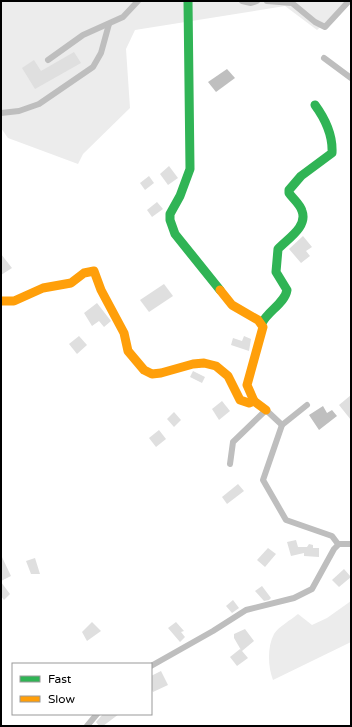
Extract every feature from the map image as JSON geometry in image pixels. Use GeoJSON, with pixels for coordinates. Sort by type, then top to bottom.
{"type":"FeatureCollection","features":[{"type":"Feature","properties":{"kind":"street"},"geometry":{"type":"LineString","coordinates":[[48,60],[83,35],[123,17],[138,1]]}},
{"type":"Feature","properties":{"kind":"street"},"geometry":{"type":"LineString","coordinates":[[188,1],[190,169],[180,196],[170,214],[170,220],[175,234],[232,305],[240,312],[255,317],[262,323]]}},
{"type":"Feature","properties":{"kind":"street"},"geometry":{"type":"LineString","coordinates":[[242,1],[251,3],[257,1]]}},
{"type":"Feature","properties":{"kind":"street"},"geometry":{"type":"LineString","coordinates":[[267,1],[292,3],[315,22],[325,27],[349,1]]}},
{"type":"Feature","properties":{"kind":"street"},"geometry":{"type":"LineString","coordinates":[[1,113],[19,112],[39,104],[93,66],[101,53],[109,24]]}},
{"type":"Feature","properties":{"kind":"street"},"geometry":{"type":"LineString","coordinates":[[324,58],[351,78]]}},
{"type":"Feature","properties":{"kind":"street"},"geometry":{"type":"LineString","coordinates":[[282,425],[266,410],[254,402],[247,385],[263,327],[262,323],[266,315],[286,296],[287,290],[276,272],[278,249],[300,226],[303,220],[303,212],[289,193],[290,190],[301,176],[332,153],[333,146],[330,132],[321,113],[315,105]]}},
{"type":"Feature","properties":{"kind":"street"},"geometry":{"type":"LineString","coordinates":[[1,302],[14,301],[43,288],[71,283],[84,273],[94,271],[97,275],[107,302],[124,332],[127,349],[133,358],[145,370],[152,374],[160,374],[198,363],[212,365],[227,374],[240,400],[249,403],[254,402]]}},
{"type":"Feature","properties":{"kind":"street"},"geometry":{"type":"LineString","coordinates":[[307,405],[282,425],[262,480],[286,520],[332,536],[338,544]]}},
{"type":"Feature","properties":{"kind":"street"},"geometry":{"type":"LineString","coordinates":[[230,464],[233,442],[266,410]]}},
{"type":"Feature","properties":{"kind":"street"},"geometry":{"type":"LineString","coordinates":[[338,544],[351,544]]}},
{"type":"Feature","properties":{"kind":"street"},"geometry":{"type":"LineString","coordinates":[[152,665],[213,631],[246,610],[294,598],[312,589],[338,544]]}},
{"type":"Feature","properties":{"kind":"street"},"geometry":{"type":"LineString","coordinates":[[87,726],[96,715]]}},
{"type":"Feature","properties":{"kind":"shaded area"},"geometry":{"type":"Polygon","coordinates":[[[1,1],[350,1],[317,30],[285,6],[135,30],[126,49],[130,108],[83,154],[78,164],[8,138],[1,128],[1,1]]]}},
{"type":"Feature","properties":{"kind":"shaded area"},"geometry":{"type":"Polygon","coordinates":[[[227,69],[235,78],[216,92],[208,82],[227,69]]]}},
{"type":"Feature","properties":{"kind":"shaded area"},"geometry":{"type":"Polygon","coordinates":[[[323,406],[327,413],[332,410],[337,416],[319,430],[309,415],[323,406]]]}},
{"type":"Feature","properties":{"kind":"shaded area"},"geometry":{"type":"Polygon","coordinates":[[[351,601],[351,642],[273,680],[269,663],[269,651],[274,634],[278,629],[298,614],[312,625],[327,618],[351,601]]]}},
{"type":"Feature","properties":{"kind":"building"},"geometry":{"type":"Polygon","coordinates":[[[74,52],[81,63],[35,89],[22,68],[34,60],[41,71],[74,52]]]}},
{"type":"Feature","properties":{"kind":"building"},"geometry":{"type":"Polygon","coordinates":[[[169,166],[178,178],[168,185],[160,174],[169,166]]]}},
{"type":"Feature","properties":{"kind":"building"},"geometry":{"type":"Polygon","coordinates":[[[149,176],[154,183],[145,190],[140,183],[149,176]]]}},
{"type":"Feature","properties":{"kind":"building"},"geometry":{"type":"Polygon","coordinates":[[[157,202],[163,209],[152,217],[147,210],[157,202]]]}},
{"type":"Feature","properties":{"kind":"building"},"geometry":{"type":"Polygon","coordinates":[[[303,236],[312,247],[306,251],[310,256],[301,263],[289,249],[303,236]]]}},
{"type":"Feature","properties":{"kind":"building"},"geometry":{"type":"Polygon","coordinates":[[[1,254],[12,268],[1,275],[1,254]]]}},
{"type":"Feature","properties":{"kind":"building"},"geometry":{"type":"Polygon","coordinates":[[[164,284],[173,296],[149,312],[140,300],[164,284]]]}},
{"type":"Feature","properties":{"kind":"building"},"geometry":{"type":"Polygon","coordinates":[[[97,303],[111,321],[104,327],[99,321],[92,326],[84,313],[97,303]]]}},
{"type":"Feature","properties":{"kind":"building"},"geometry":{"type":"Polygon","coordinates":[[[79,336],[87,345],[77,354],[69,344],[79,336]]]}},
{"type":"Feature","properties":{"kind":"building"},"geometry":{"type":"Polygon","coordinates":[[[244,336],[251,339],[249,351],[231,345],[233,338],[242,341],[244,336]]]}},
{"type":"Feature","properties":{"kind":"building"},"geometry":{"type":"Polygon","coordinates":[[[193,371],[205,377],[202,383],[190,377],[193,371]]]}},
{"type":"Feature","properties":{"kind":"building"},"geometry":{"type":"Polygon","coordinates":[[[351,395],[351,420],[339,405],[351,395]]]}},
{"type":"Feature","properties":{"kind":"building"},"geometry":{"type":"Polygon","coordinates":[[[222,401],[230,411],[219,420],[212,409],[222,401]]]}},
{"type":"Feature","properties":{"kind":"building"},"geometry":{"type":"Polygon","coordinates":[[[174,412],[181,420],[174,427],[167,419],[174,412]]]}},
{"type":"Feature","properties":{"kind":"building"},"geometry":{"type":"Polygon","coordinates":[[[159,430],[166,439],[156,447],[149,438],[159,430]]]}},
{"type":"Feature","properties":{"kind":"building"},"geometry":{"type":"Polygon","coordinates":[[[238,484],[244,491],[227,504],[222,497],[238,484]]]}},
{"type":"Feature","properties":{"kind":"building"},"geometry":{"type":"Polygon","coordinates":[[[296,540],[298,547],[307,547],[309,544],[313,545],[313,548],[319,548],[319,557],[304,556],[304,553],[291,556],[287,542],[296,540]]]}},
{"type":"Feature","properties":{"kind":"building"},"geometry":{"type":"Polygon","coordinates":[[[268,548],[276,554],[265,567],[257,560],[268,548]]]}},
{"type":"Feature","properties":{"kind":"building"},"geometry":{"type":"Polygon","coordinates":[[[1,555],[11,576],[1,581],[1,555]]]}},
{"type":"Feature","properties":{"kind":"building"},"geometry":{"type":"Polygon","coordinates":[[[35,558],[40,574],[31,574],[26,561],[35,558]]]}},
{"type":"Feature","properties":{"kind":"building"},"geometry":{"type":"Polygon","coordinates":[[[344,569],[351,577],[339,587],[332,580],[344,569]]]}},
{"type":"Feature","properties":{"kind":"building"},"geometry":{"type":"Polygon","coordinates":[[[1,582],[10,594],[4,600],[1,596],[1,582]]]}},
{"type":"Feature","properties":{"kind":"building"},"geometry":{"type":"Polygon","coordinates":[[[262,586],[271,598],[269,600],[264,601],[255,591],[262,586]]]}},
{"type":"Feature","properties":{"kind":"building"},"geometry":{"type":"Polygon","coordinates":[[[233,600],[239,608],[232,613],[226,606],[233,600]]]}},
{"type":"Feature","properties":{"kind":"building"},"geometry":{"type":"Polygon","coordinates":[[[92,622],[101,631],[87,641],[82,632],[92,622]]]}},
{"type":"Feature","properties":{"kind":"building"},"geometry":{"type":"Polygon","coordinates":[[[176,622],[184,631],[181,632],[185,637],[180,642],[168,628],[176,622]]]}},
{"type":"Feature","properties":{"kind":"building"},"geometry":{"type":"Polygon","coordinates":[[[245,629],[254,641],[242,651],[248,658],[237,666],[230,657],[240,649],[241,650],[234,638],[234,634],[245,629]]]}},
{"type":"Feature","properties":{"kind":"building"},"geometry":{"type":"Polygon","coordinates":[[[161,671],[168,685],[153,692],[152,676],[161,671]]]}},
{"type":"Feature","properties":{"kind":"building"},"geometry":{"type":"Polygon","coordinates":[[[102,715],[118,715],[103,726],[99,726],[96,722],[102,715]]]}},
{"type":"Feature","properties":{"kind":"traffic: fast"},"geometry":{"type":"LineString","coordinates":[[188,1],[190,169],[180,196],[170,214],[170,220],[175,234],[220,290]]}},
{"type":"Feature","properties":{"kind":"traffic: fast"},"geometry":{"type":"LineString","coordinates":[[262,323],[286,295],[287,290],[276,272],[278,249],[296,232],[302,222],[303,217],[301,208],[289,193],[289,190],[301,176],[332,153],[328,128],[315,105]]}},
{"type":"Feature","properties":{"kind":"traffic: slow"},"geometry":{"type":"LineString","coordinates":[[1,301],[14,301],[43,288],[71,283],[84,273],[94,271],[101,290],[124,333],[128,351],[144,370],[152,374],[193,364],[204,363],[216,366],[228,376],[240,400],[249,403],[254,401]]}},
{"type":"Feature","properties":{"kind":"traffic: slow"},"geometry":{"type":"LineString","coordinates":[[220,290],[232,305],[258,320],[263,327],[247,385],[254,401],[266,410]]}}]}
